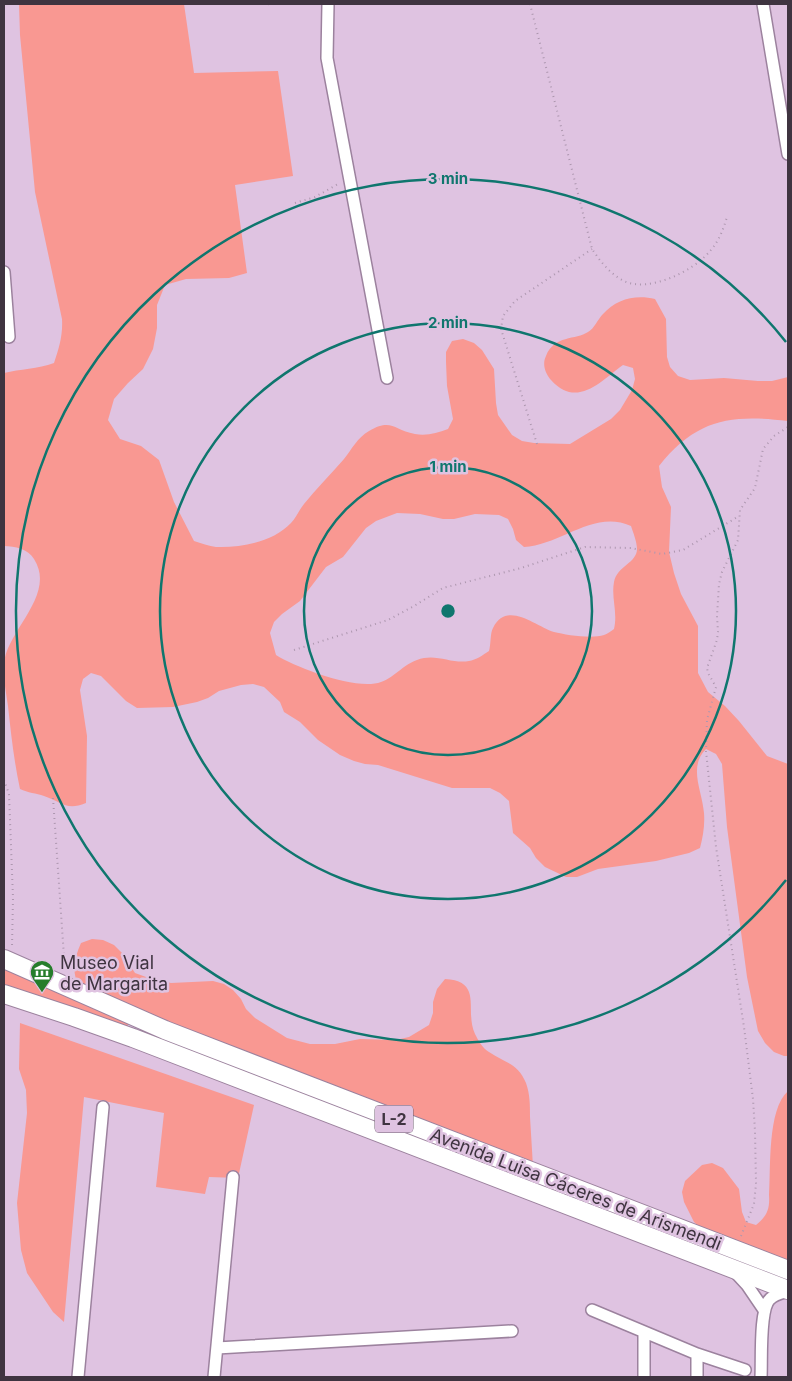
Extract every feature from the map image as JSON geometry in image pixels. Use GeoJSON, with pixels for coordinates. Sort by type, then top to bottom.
{"type":"FeatureCollection","features":[{"type":"Feature","properties":{"kind":"main road","name":"Avenida Luisa Cáceres de Arismendi"},"geometry":{"type":"LineString","coordinates":[[8,960],[165,1030],[788,1270]]}},
{"type":"Feature","properties":{"kind":"main road","name":"Avenida Luisa Cáceres de Arismendi"},"geometry":{"type":"LineString","coordinates":[[4,994],[133,1038],[788,1291]]}},
{"type":"Feature","properties":{"kind":"street"},"geometry":{"type":"LineString","coordinates":[[328,4],[327,58],[387,378]]}},
{"type":"Feature","properties":{"kind":"street"},"geometry":{"type":"LineString","coordinates":[[763,4],[788,154]]}},
{"type":"Feature","properties":{"kind":"street"},"geometry":{"type":"LineString","coordinates":[[4,272],[9,337]]}},
{"type":"Feature","properties":{"kind":"street"},"geometry":{"type":"LineString","coordinates":[[78,1377],[103,1107]]}},
{"type":"Feature","properties":{"kind":"street"},"geometry":{"type":"LineString","coordinates":[[214,1377],[233,1177]]}},
{"type":"Feature","properties":{"kind":"street"},"geometry":{"type":"LineString","coordinates":[[732,1268],[747,1285],[764,1310],[761,1377]]}},
{"type":"Feature","properties":{"kind":"street","name":"L-2"},"geometry":{"type":"LineString","coordinates":[[764,1310],[769,1300],[776,1295],[788,1291]]}},
{"type":"Feature","properties":{"kind":"street"},"geometry":{"type":"LineString","coordinates":[[592,1310],[698,1354],[745,1370]]}},
{"type":"Feature","properties":{"kind":"street"},"geometry":{"type":"LineString","coordinates":[[217,1348],[512,1331]]}},
{"type":"Feature","properties":{"kind":"street"},"geometry":{"type":"LineString","coordinates":[[644,1332],[644,1377]]}},
{"type":"Feature","properties":{"kind":"street"},"geometry":{"type":"LineString","coordinates":[[697,1377],[698,1354]]}},
{"type":"Feature","properties":{"kind":"path"},"geometry":{"type":"LineString","coordinates":[[268,4],[270,8]]}},
{"type":"Feature","properties":{"kind":"path"},"geometry":{"type":"LineString","coordinates":[[530,4],[592,249],[601,263],[625,281],[643,284],[663,281],[692,267],[710,252],[722,235],[727,217]]}},
{"type":"Feature","properties":{"kind":"path"},"geometry":{"type":"LineString","coordinates":[[295,203],[315,197],[350,178]]}},
{"type":"Feature","properties":{"kind":"path"},"geometry":{"type":"LineString","coordinates":[[537,444],[501,329],[503,316],[515,301],[592,249]]}},
{"type":"Feature","properties":{"kind":"path"},"geometry":{"type":"LineString","coordinates":[[735,1250],[754,1204],[756,1184],[755,1131],[744,1027],[716,847],[706,751],[707,720],[716,687],[707,668],[717,640],[718,584],[738,540],[740,510],[755,488],[763,449],[774,436],[788,427]]}},
{"type":"Feature","properties":{"kind":"path"},"geometry":{"type":"LineString","coordinates":[[294,650],[388,620],[443,588],[521,568],[585,547],[631,548],[662,554],[684,550],[739,516]]}},
{"type":"Feature","properties":{"kind":"path"},"geometry":{"type":"LineString","coordinates":[[4,780],[9,794],[14,898],[8,960]]}},
{"type":"Feature","properties":{"kind":"path"},"geometry":{"type":"LineString","coordinates":[[53,798],[66,987]]}},
{"type":"Feature","properties":{"kind":"shaded area"},"geometry":{"type":"Polygon","coordinates":[[[19,4],[184,4],[194,73],[278,71],[293,176],[235,185],[247,273],[229,278],[186,279],[165,285],[157,305],[157,328],[153,349],[143,369],[114,399],[108,420],[120,439],[141,446],[159,460],[174,502],[194,541],[216,547],[246,545],[266,539],[284,530],[358,440],[377,427],[388,425],[419,435],[432,434],[448,429],[453,419],[447,386],[446,352],[452,341],[463,339],[474,343],[482,350],[494,369],[498,415],[512,435],[522,441],[534,443],[570,444],[611,419],[620,410],[632,390],[635,379],[633,368],[623,365],[589,389],[570,392],[551,380],[544,362],[554,345],[560,341],[588,332],[608,309],[627,299],[641,297],[655,299],[666,319],[667,357],[670,367],[678,376],[690,380],[724,378],[758,381],[772,381],[788,377],[788,421],[749,418],[716,423],[701,429],[687,438],[659,466],[662,487],[671,507],[669,552],[674,573],[681,594],[698,626],[698,673],[708,692],[739,721],[767,756],[788,764],[788,1056],[774,1052],[765,1043],[758,1031],[747,977],[727,827],[722,764],[716,754],[706,749],[698,763],[697,771],[704,817],[704,831],[700,848],[689,853],[656,861],[598,869],[577,877],[566,877],[545,867],[530,848],[513,833],[509,801],[500,793],[490,788],[452,788],[378,765],[354,761],[340,755],[318,740],[300,722],[284,712],[280,702],[264,687],[253,684],[219,691],[197,702],[173,707],[137,708],[126,701],[101,676],[91,673],[83,679],[80,690],[87,736],[86,803],[74,806],[64,805],[44,796],[20,789],[4,680],[4,664],[7,651],[35,599],[39,586],[39,572],[34,559],[25,550],[4,546],[4,373],[42,367],[54,363],[60,341],[62,319],[35,192],[20,35],[19,4]],[[397,513],[376,521],[366,528],[343,557],[326,567],[300,601],[274,622],[270,633],[276,655],[327,677],[370,684],[386,680],[411,663],[424,658],[430,657],[463,662],[477,658],[489,651],[493,628],[499,620],[506,616],[522,617],[554,632],[586,637],[605,635],[614,629],[614,582],[619,572],[634,558],[637,549],[631,526],[617,522],[604,522],[578,529],[538,545],[524,547],[516,540],[508,519],[499,515],[475,514],[454,519],[443,519],[420,514],[397,513]]]}},
{"type":"Feature","properties":{"kind":"shaded area"},"geometry":{"type":"Polygon","coordinates":[[[92,939],[103,940],[114,945],[122,953],[135,973],[146,977],[171,983],[213,981],[224,984],[233,990],[241,999],[246,1009],[255,1018],[287,1038],[310,1044],[335,1044],[360,1039],[396,1040],[409,1037],[429,1025],[437,989],[445,979],[457,981],[465,985],[469,991],[472,1025],[481,1044],[487,1051],[515,1067],[526,1083],[530,1100],[533,1167],[80,988],[75,977],[75,960],[81,943],[92,939]]]}},
{"type":"Feature","properties":{"kind":"shaded area","name":"Museo Vial de Margarita"},"geometry":{"type":"Polygon","coordinates":[[[4,968],[129,1023],[127,1027],[4,987],[4,968]]]}},
{"type":"Feature","properties":{"kind":"shaded area"},"geometry":{"type":"Polygon","coordinates":[[[20,1023],[254,1105],[238,1178],[209,1177],[205,1194],[156,1187],[164,1113],[84,1097],[64,1322],[53,1312],[27,1273],[21,1250],[17,1203],[27,1113],[26,1090],[19,1069],[20,1023]]]}},
{"type":"Feature","properties":{"kind":"shaded area"},"geometry":{"type":"Polygon","coordinates":[[[788,1091],[788,1260],[736,1243],[725,1236],[703,1230],[694,1222],[684,1202],[682,1192],[685,1181],[702,1165],[712,1163],[723,1168],[739,1189],[742,1212],[746,1222],[756,1225],[760,1222],[767,1212],[769,1204],[773,1125],[776,1111],[788,1091]]]}},
{"type":"Feature","properties":{"kind":"place","name":"Museo Vial de Margarita"},"geometry":{"type":"Point","coordinates":[42,993]}}]}
